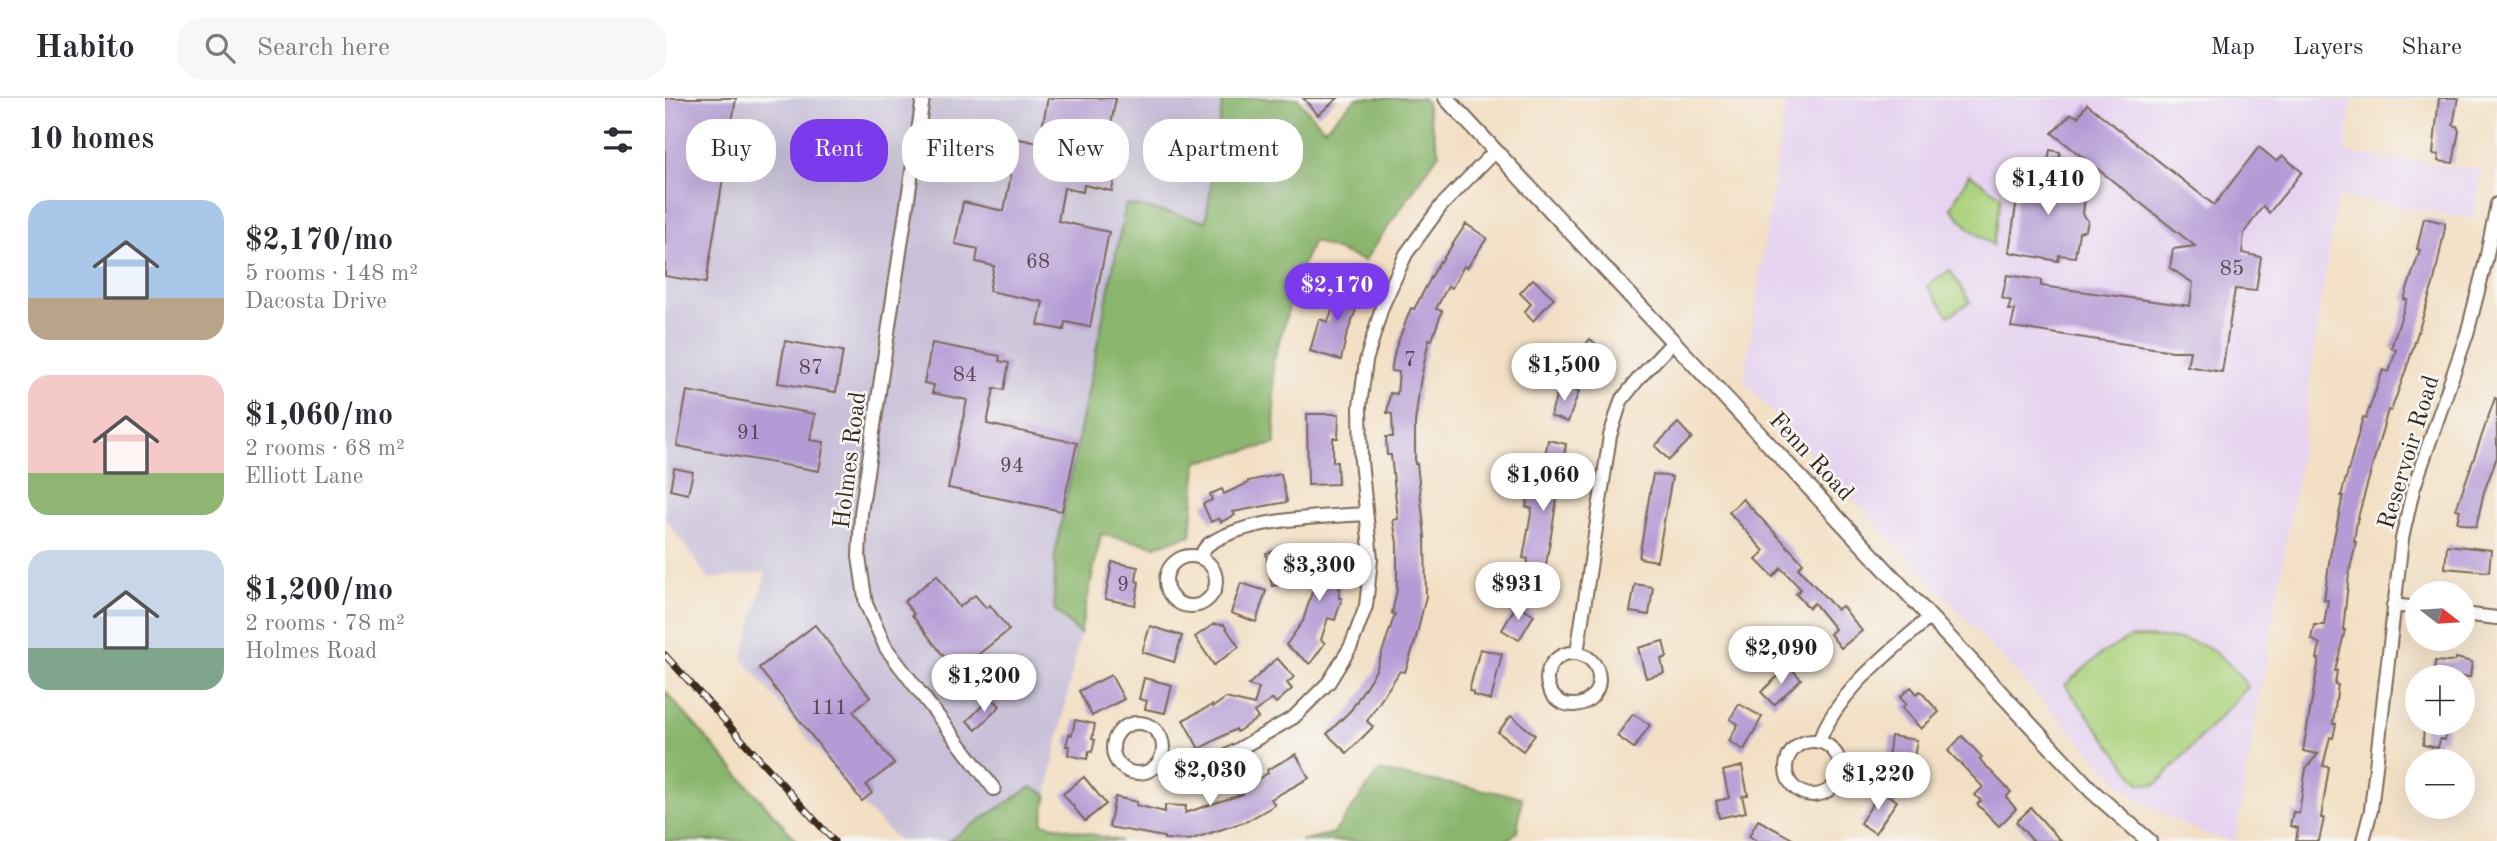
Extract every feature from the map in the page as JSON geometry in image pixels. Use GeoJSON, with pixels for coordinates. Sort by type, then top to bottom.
{"type":"FeatureCollection","features":[{"type":"Feature","properties":{"kind":"street","name":"Holmes Road"},"geometry":{"type":"LineString","coordinates":[[923,98],[860,513],[859,556],[866,604],[886,648],[995,789]]}},
{"type":"Feature","properties":{"kind":"street","name":"Fenn Road"},"geometry":{"type":"LineString","coordinates":[[1445,98],[2094,792],[2149,841]]}},
{"type":"Feature","properties":{"kind":"street"},"geometry":{"type":"LineString","coordinates":[[1156,766],[1185,772],[1215,763],[1294,717],[1329,682],[1351,646],[1366,606],[1371,559],[1361,461],[1360,406],[1366,361],[1382,307],[1406,254],[1441,206],[1495,151]]}},
{"type":"Feature","properties":{"kind":"street","name":"Reservoir Road"},"geometry":{"type":"LineString","coordinates":[[2363,841],[2371,810],[2402,538],[2413,490],[2467,334],[2497,204]]}},
{"type":"Feature","properties":{"kind":"street"},"geometry":{"type":"LineString","coordinates":[[1577,653],[1614,424],[1621,401],[1673,342]]}},
{"type":"Feature","properties":{"kind":"street"},"geometry":{"type":"LineString","coordinates":[[1199,557],[1207,545],[1238,531],[1289,520],[1366,514]]}},
{"type":"Feature","properties":{"kind":"street"},"geometry":{"type":"LineString","coordinates":[[1191,555],[1199,557],[1212,567],[1216,583],[1214,591],[1202,603],[1186,606],[1172,598],[1167,591],[1166,574],[1175,561],[1191,555]]}},
{"type":"Feature","properties":{"kind":"street"},"geometry":{"type":"LineString","coordinates":[[2393,605],[2405,606]]}},
{"type":"Feature","properties":{"kind":"street"},"geometry":{"type":"LineString","coordinates":[[2475,615],[2497,618]]}},
{"type":"Feature","properties":{"kind":"street"},"geometry":{"type":"LineString","coordinates":[[1819,741],[1836,706],[1930,617]]}},
{"type":"Feature","properties":{"kind":"street"},"geometry":{"type":"LineString","coordinates":[[1577,653],[1594,664],[1599,683],[1589,700],[1570,706],[1553,697],[1546,680],[1549,667],[1558,657],[1577,653]]}},
{"type":"Feature","properties":{"kind":"street"},"geometry":{"type":"LineString","coordinates":[[1137,723],[1146,724],[1160,734],[1163,751],[1156,766],[1150,771],[1134,774],[1119,766],[1115,759],[1113,743],[1122,729],[1137,723]]}},
{"type":"Feature","properties":{"kind":"street"},"geometry":{"type":"LineString","coordinates":[[1811,740],[1819,741],[1834,750],[1839,757],[1840,774],[1830,790],[1812,795],[1803,793],[1789,781],[1786,763],[1795,747],[1811,740]]}},
{"type":"Feature","properties":{"kind":"shaded area"},"geometry":{"type":"Polygon","coordinates":[[[665,98],[1223,98],[1220,119],[1143,119],[1143,182],[1211,182],[1206,221],[1126,204],[1055,553],[1054,609],[1080,634],[1047,794],[1030,787],[948,841],[899,841],[861,804],[742,658],[766,572],[709,579],[665,518],[665,413],[668,392],[665,391],[665,98]]]}},
{"type":"Feature","properties":{"kind":"shaded area"},"geometry":{"type":"Polygon","coordinates":[[[1786,98],[2353,98],[2345,153],[2482,170],[2473,219],[2338,196],[2319,311],[2300,461],[2235,841],[2207,835],[2180,823],[2130,794],[1744,382],[1786,98]]]}},
{"type":"Feature","properties":{"kind":"green space"},"geometry":{"type":"Polygon","coordinates":[[[1223,98],[1297,98],[1324,129],[1357,98],[1422,98],[1425,100],[1439,153],[1364,261],[1313,241],[1299,273],[1273,362],[1275,444],[1197,462],[1191,535],[1155,546],[1101,534],[1080,634],[1054,609],[1055,553],[1126,204],[1206,221],[1211,182],[1303,182],[1303,119],[1220,119],[1223,98]]]}},
{"type":"Feature","properties":{"kind":"green space"},"geometry":{"type":"Polygon","coordinates":[[[1969,174],[2001,196],[1993,245],[1969,228],[1951,208],[1969,174]]]}},
{"type":"Feature","properties":{"kind":"green space"},"geometry":{"type":"Polygon","coordinates":[[[1950,270],[1970,302],[1949,316],[1927,286],[1950,270]]]}},
{"type":"Feature","properties":{"kind":"green space"},"geometry":{"type":"Polygon","coordinates":[[[2131,637],[2184,640],[2210,649],[2235,670],[2248,687],[2156,785],[2139,783],[2065,685],[2101,654],[2131,637]]]}},
{"type":"Feature","properties":{"kind":"green space"},"geometry":{"type":"Polygon","coordinates":[[[665,691],[797,841],[665,841],[665,691]]]}},
{"type":"Feature","properties":{"kind":"green space"},"geometry":{"type":"Polygon","coordinates":[[[1379,771],[1522,797],[1517,832],[1506,841],[1300,841],[1334,833],[1379,771]]]}},
{"type":"Feature","properties":{"kind":"green space"},"geometry":{"type":"Polygon","coordinates":[[[1031,787],[1047,794],[1042,823],[1121,841],[948,841],[1031,787]]]}},
{"type":"Feature","properties":{"kind":"building"},"geometry":{"type":"Polygon","coordinates":[[[665,98],[736,98],[733,119],[686,119],[686,182],[722,182],[706,283],[665,276],[665,98]]]}},
{"type":"Feature","properties":{"kind":"building"},"geometry":{"type":"Polygon","coordinates":[[[1048,98],[1116,98],[1112,119],[1044,119],[1048,98]]]}},
{"type":"Feature","properties":{"kind":"building"},"geometry":{"type":"Polygon","coordinates":[[[1303,98],[1338,98],[1318,115],[1303,98]]]}},
{"type":"Feature","properties":{"kind":"building"},"geometry":{"type":"Polygon","coordinates":[[[2439,98],[2458,98],[2453,125],[2457,126],[2459,131],[2453,163],[2438,161],[2439,155],[2433,154],[2439,98]]]}},
{"type":"Feature","properties":{"kind":"building"},"geometry":{"type":"Polygon","coordinates":[[[2087,104],[2214,205],[2259,147],[2276,161],[2283,156],[2302,172],[2269,213],[2263,206],[2244,233],[2242,253],[2261,257],[2256,291],[2235,289],[2222,372],[2187,366],[2190,351],[2173,351],[2011,327],[2015,310],[2008,310],[2011,301],[2002,298],[2007,275],[2041,280],[2041,286],[2190,306],[2193,283],[2170,268],[2173,249],[2195,246],[2052,133],[2071,114],[2078,117],[2087,104]]]}},
{"type":"Feature","properties":{"kind":"building"},"geometry":{"type":"Polygon","coordinates":[[[1019,139],[1033,142],[1033,182],[1114,182],[1112,191],[1084,185],[1083,192],[1064,188],[1058,221],[1109,232],[1090,327],[1065,322],[1064,330],[1038,325],[1043,302],[989,291],[994,266],[976,262],[978,249],[955,244],[963,202],[1004,211],[1010,182],[1019,182],[1019,139]]]}},
{"type":"Feature","properties":{"kind":"building"},"geometry":{"type":"Polygon","coordinates":[[[2050,150],[2060,152],[2056,180],[2070,183],[2067,192],[2085,196],[2083,214],[2088,221],[2086,230],[2079,232],[2075,257],[2059,255],[2058,261],[2009,252],[2020,179],[2044,183],[2050,150]]]}},
{"type":"Feature","properties":{"kind":"building"},"geometry":{"type":"Polygon","coordinates":[[[2424,218],[2445,223],[2445,228],[2434,281],[2409,361],[2391,411],[2388,410],[2357,521],[2356,542],[2349,574],[2345,630],[2335,671],[2335,684],[2338,685],[2333,724],[2336,724],[2323,766],[2329,767],[2321,818],[2324,818],[2319,841],[2296,841],[2298,828],[2290,826],[2293,812],[2299,813],[2306,768],[2318,754],[2303,751],[2319,659],[2320,644],[2311,639],[2314,625],[2324,625],[2328,600],[2324,600],[2341,496],[2363,417],[2366,418],[2383,370],[2389,372],[2396,350],[2391,348],[2420,250],[2417,249],[2424,218]]]}},
{"type":"Feature","properties":{"kind":"building"},"geometry":{"type":"Polygon","coordinates":[[[1466,224],[1487,238],[1467,268],[1464,266],[1452,288],[1448,286],[1436,309],[1442,311],[1432,340],[1429,339],[1415,423],[1415,464],[1425,536],[1426,596],[1405,672],[1400,671],[1367,721],[1373,727],[1347,753],[1327,734],[1351,710],[1376,670],[1395,614],[1392,613],[1397,589],[1397,543],[1393,520],[1398,519],[1391,455],[1387,455],[1386,437],[1393,437],[1392,414],[1387,413],[1390,393],[1397,394],[1399,372],[1391,371],[1395,350],[1411,308],[1414,309],[1440,261],[1466,224]]]}},
{"type":"Feature","properties":{"kind":"building"},"geometry":{"type":"Polygon","coordinates":[[[1533,279],[1554,298],[1533,321],[1524,312],[1531,304],[1520,293],[1533,279]]]}},
{"type":"Feature","properties":{"kind":"building"},"geometry":{"type":"Polygon","coordinates":[[[1342,281],[1360,288],[1357,295],[1361,296],[1341,360],[1310,351],[1319,319],[1328,322],[1342,281]]]}},
{"type":"Feature","properties":{"kind":"building"},"geometry":{"type":"Polygon","coordinates":[[[1590,339],[1604,351],[1586,375],[1571,363],[1590,339]]]}},
{"type":"Feature","properties":{"kind":"building"},"geometry":{"type":"Polygon","coordinates":[[[785,341],[843,351],[836,392],[778,383],[785,341]]]}},
{"type":"Feature","properties":{"kind":"building"},"geometry":{"type":"Polygon","coordinates":[[[932,343],[1000,356],[999,361],[1009,363],[1004,390],[994,388],[987,424],[1077,443],[1062,511],[948,488],[967,400],[932,393],[934,385],[924,383],[932,343]]]}},
{"type":"Feature","properties":{"kind":"building"},"geometry":{"type":"Polygon","coordinates":[[[1560,385],[1579,391],[1568,422],[1550,416],[1560,385]]]}},
{"type":"Feature","properties":{"kind":"building"},"geometry":{"type":"Polygon","coordinates":[[[687,391],[815,414],[810,440],[824,442],[819,471],[677,446],[687,391]]]}},
{"type":"Feature","properties":{"kind":"building"},"geometry":{"type":"Polygon","coordinates":[[[2495,398],[2497,457],[2484,492],[2476,527],[2457,522],[2460,510],[2456,509],[2495,398]]]}},
{"type":"Feature","properties":{"kind":"building"},"geometry":{"type":"Polygon","coordinates":[[[1307,414],[1339,414],[1338,438],[1333,438],[1333,462],[1337,462],[1338,484],[1308,485],[1307,414]]]}},
{"type":"Feature","properties":{"kind":"building"},"geometry":{"type":"Polygon","coordinates":[[[1678,423],[1692,438],[1669,460],[1655,446],[1678,423]]]}},
{"type":"Feature","properties":{"kind":"building"},"geometry":{"type":"Polygon","coordinates":[[[1548,440],[1566,444],[1543,583],[1525,580],[1528,559],[1523,558],[1532,508],[1526,507],[1529,492],[1538,494],[1548,440]]]}},
{"type":"Feature","properties":{"kind":"building"},"geometry":{"type":"Polygon","coordinates":[[[674,468],[693,472],[688,494],[670,490],[674,468]]]}},
{"type":"Feature","properties":{"kind":"building"},"geometry":{"type":"Polygon","coordinates":[[[1281,474],[1287,502],[1233,512],[1235,515],[1221,522],[1219,518],[1211,522],[1203,504],[1212,500],[1210,494],[1222,489],[1224,494],[1248,481],[1281,474]]]}},
{"type":"Feature","properties":{"kind":"building"},"geometry":{"type":"Polygon","coordinates":[[[1653,474],[1672,477],[1657,561],[1639,558],[1653,474]]]}},
{"type":"Feature","properties":{"kind":"building"},"geometry":{"type":"Polygon","coordinates":[[[1743,499],[1803,563],[1798,568],[1837,610],[1842,606],[1862,631],[1841,648],[1830,634],[1835,629],[1814,603],[1809,608],[1796,594],[1801,589],[1781,568],[1773,577],[1756,560],[1764,551],[1729,512],[1743,499]]]}},
{"type":"Feature","properties":{"kind":"building"},"geometry":{"type":"Polygon","coordinates":[[[2447,545],[2491,550],[2489,572],[2445,568],[2447,545]]]}},
{"type":"Feature","properties":{"kind":"building"},"geometry":{"type":"Polygon","coordinates":[[[1287,549],[1287,553],[1296,552],[1301,581],[1272,586],[1266,553],[1287,549]]]}},
{"type":"Feature","properties":{"kind":"building"},"geometry":{"type":"Polygon","coordinates":[[[1310,549],[1342,550],[1339,598],[1342,598],[1335,620],[1328,618],[1321,640],[1325,643],[1310,664],[1286,645],[1303,621],[1316,579],[1311,580],[1310,549]]]}},
{"type":"Feature","properties":{"kind":"building"},"geometry":{"type":"Polygon","coordinates":[[[1112,562],[1138,567],[1136,581],[1139,582],[1135,605],[1105,599],[1112,562]]]}},
{"type":"Feature","properties":{"kind":"building"},"geometry":{"type":"Polygon","coordinates":[[[937,575],[959,607],[975,595],[986,608],[990,605],[1009,630],[956,672],[904,602],[937,575]]]}},
{"type":"Feature","properties":{"kind":"building"},"geometry":{"type":"Polygon","coordinates":[[[1241,583],[1266,591],[1256,622],[1231,613],[1241,583]]]}},
{"type":"Feature","properties":{"kind":"building"},"geometry":{"type":"Polygon","coordinates":[[[1635,584],[1653,587],[1649,615],[1630,612],[1635,584]]]}},
{"type":"Feature","properties":{"kind":"building"},"geometry":{"type":"Polygon","coordinates":[[[1517,604],[1534,615],[1519,640],[1502,630],[1517,604]]]}},
{"type":"Feature","properties":{"kind":"building"},"geometry":{"type":"Polygon","coordinates":[[[1214,624],[1224,625],[1239,647],[1214,665],[1195,637],[1214,624]]]}},
{"type":"Feature","properties":{"kind":"building"},"geometry":{"type":"Polygon","coordinates":[[[815,625],[870,697],[853,711],[894,764],[866,785],[872,793],[862,801],[759,668],[815,625]]]}},
{"type":"Feature","properties":{"kind":"building"},"geometry":{"type":"Polygon","coordinates":[[[1150,626],[1182,636],[1174,662],[1142,652],[1150,626]]]}},
{"type":"Feature","properties":{"kind":"building"},"geometry":{"type":"Polygon","coordinates":[[[1663,641],[1667,657],[1661,659],[1664,673],[1646,678],[1638,648],[1663,641]]]}},
{"type":"Feature","properties":{"kind":"building"},"geometry":{"type":"Polygon","coordinates":[[[1480,649],[1502,654],[1491,700],[1473,695],[1473,692],[1469,691],[1480,649]]]}},
{"type":"Feature","properties":{"kind":"building"},"geometry":{"type":"Polygon","coordinates":[[[1277,658],[1294,677],[1287,683],[1292,689],[1276,703],[1273,699],[1254,712],[1258,718],[1237,732],[1236,729],[1199,749],[1183,720],[1226,698],[1254,705],[1259,688],[1248,685],[1277,658]]]}},
{"type":"Feature","properties":{"kind":"building"},"geometry":{"type":"Polygon","coordinates":[[[2456,658],[2472,662],[2472,665],[2435,665],[2435,661],[2455,661],[2456,658]]]}},
{"type":"Feature","properties":{"kind":"building"},"geometry":{"type":"Polygon","coordinates":[[[1789,666],[1801,679],[1774,705],[1761,692],[1789,666]]]}},
{"type":"Feature","properties":{"kind":"building"},"geometry":{"type":"Polygon","coordinates":[[[1111,675],[1124,699],[1092,716],[1079,691],[1111,675]]]}},
{"type":"Feature","properties":{"kind":"building"},"geometry":{"type":"Polygon","coordinates":[[[1144,678],[1172,685],[1165,713],[1145,709],[1147,701],[1139,699],[1144,678]]]}},
{"type":"Feature","properties":{"kind":"building"},"geometry":{"type":"Polygon","coordinates":[[[1911,687],[1917,694],[1920,691],[1939,712],[1921,729],[1902,708],[1906,704],[1900,697],[1911,687]]]}},
{"type":"Feature","properties":{"kind":"building"},"geometry":{"type":"Polygon","coordinates":[[[991,697],[1000,706],[976,730],[967,721],[991,697]]]}},
{"type":"Feature","properties":{"kind":"building"},"geometry":{"type":"Polygon","coordinates":[[[1739,704],[1762,717],[1744,750],[1729,741],[1738,724],[1730,719],[1739,704]]]}},
{"type":"Feature","properties":{"kind":"building"},"geometry":{"type":"Polygon","coordinates":[[[1633,714],[1650,725],[1634,748],[1617,736],[1633,714]]]}},
{"type":"Feature","properties":{"kind":"building"},"geometry":{"type":"Polygon","coordinates":[[[1511,716],[1535,735],[1523,751],[1498,732],[1511,716]]]}},
{"type":"Feature","properties":{"kind":"building"},"geometry":{"type":"Polygon","coordinates":[[[1075,720],[1095,724],[1092,739],[1095,740],[1087,759],[1068,755],[1069,746],[1066,746],[1075,720]]]}},
{"type":"Feature","properties":{"kind":"building"},"geometry":{"type":"Polygon","coordinates":[[[2423,735],[2446,735],[2445,740],[2440,739],[2438,748],[2423,745],[2423,735]]]}},
{"type":"Feature","properties":{"kind":"building"},"geometry":{"type":"Polygon","coordinates":[[[1891,736],[1917,740],[1914,758],[1906,757],[1903,777],[1886,774],[1891,736]]]}},
{"type":"Feature","properties":{"kind":"building"},"geometry":{"type":"Polygon","coordinates":[[[1962,736],[1982,757],[1979,759],[2011,792],[2006,797],[2016,809],[1999,826],[1977,804],[1981,801],[1975,795],[1983,787],[1948,751],[1962,736]]]}},
{"type":"Feature","properties":{"kind":"building"},"geometry":{"type":"Polygon","coordinates":[[[1296,754],[1309,778],[1271,799],[1275,805],[1247,821],[1189,840],[1164,839],[1109,827],[1115,797],[1165,812],[1165,805],[1186,806],[1185,813],[1243,794],[1240,789],[1296,754]]]}},
{"type":"Feature","properties":{"kind":"building"},"geometry":{"type":"Polygon","coordinates":[[[1742,766],[1748,795],[1742,796],[1746,812],[1719,818],[1716,801],[1729,798],[1723,771],[1742,766]]]}},
{"type":"Feature","properties":{"kind":"building"},"geometry":{"type":"Polygon","coordinates":[[[1084,777],[1106,804],[1085,821],[1063,794],[1084,777]]]}},
{"type":"Feature","properties":{"kind":"building"},"geometry":{"type":"Polygon","coordinates":[[[1881,791],[1897,801],[1875,833],[1860,823],[1881,791]]]}},
{"type":"Feature","properties":{"kind":"building"},"geometry":{"type":"Polygon","coordinates":[[[2031,808],[2061,841],[2033,841],[2016,822],[2031,808]]]}},
{"type":"Feature","properties":{"kind":"building"},"geometry":{"type":"Polygon","coordinates":[[[1758,820],[1796,841],[1757,841],[1749,836],[1758,820]]]}},
{"type":"Feature","properties":{"kind":"railway"},"geometry":{"type":"LineString","coordinates":[[665,655],[834,841]]}}]}
